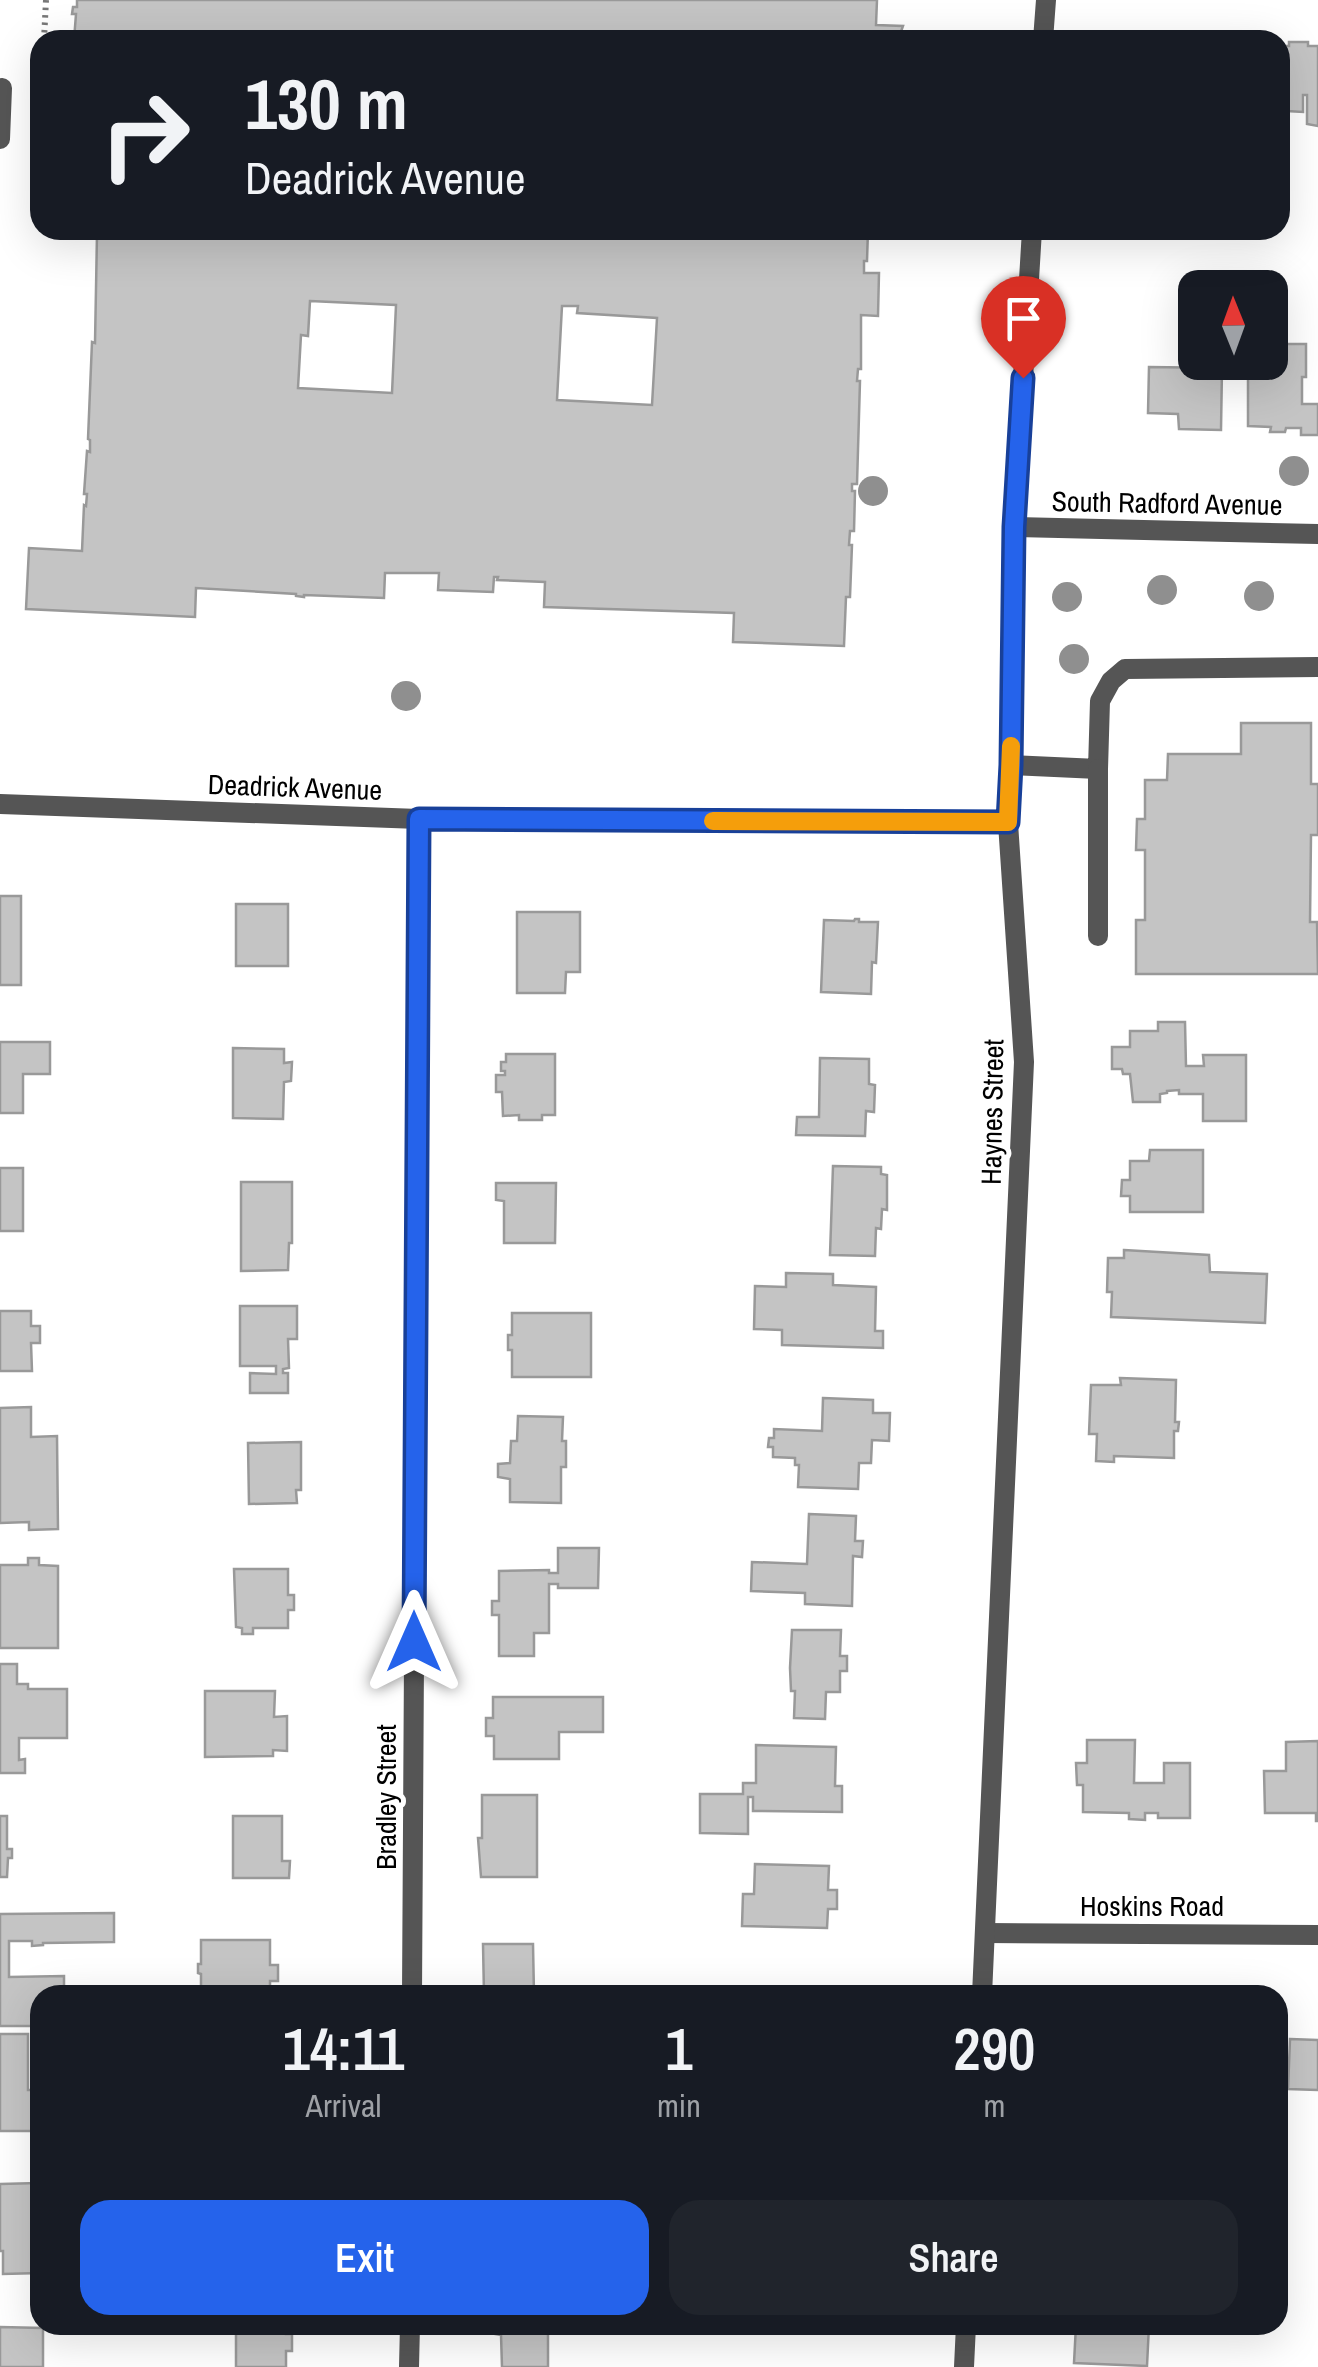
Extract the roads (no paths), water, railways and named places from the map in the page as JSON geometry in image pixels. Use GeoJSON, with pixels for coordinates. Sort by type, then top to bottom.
{"type":"FeatureCollection","features":[{"type":"Feature","properties":{"kind":"street"},"geometry":{"type":"LineString","coordinates":[[1044,30],[1046,0]]}},
{"type":"Feature","properties":{"kind":"street"},"geometry":{"type":"LineString","coordinates":[[0,138],[2,88]]}},
{"type":"Feature","properties":{"kind":"street","name":"Haynes Street"},"geometry":{"type":"LineString","coordinates":[[982,1985],[1024,1062],[1008,822],[1014,527],[1031,240]]}},
{"type":"Feature","properties":{"kind":"street","name":"South Radford Avenue"},"geometry":{"type":"LineString","coordinates":[[1014,527],[1318,534]]}},
{"type":"Feature","properties":{"kind":"street"},"geometry":{"type":"LineString","coordinates":[[1098,936],[1100,701],[1111,681],[1125,668],[1318,667]]}},
{"type":"Feature","properties":{"kind":"street"},"geometry":{"type":"LineString","coordinates":[[1011,765],[1098,769]]}},
{"type":"Feature","properties":{"kind":"street","name":"Deadrick Avenue"},"geometry":{"type":"LineString","coordinates":[[0,804],[419,819],[1008,822]]}},
{"type":"Feature","properties":{"kind":"street","name":"Bradley Street"},"geometry":{"type":"LineString","coordinates":[[412,1985],[419,819]]}},
{"type":"Feature","properties":{"kind":"street","name":"Hoskins Road"},"geometry":{"type":"LineString","coordinates":[[985,1933],[1318,1935]]}},
{"type":"Feature","properties":{"kind":"street"},"geometry":{"type":"LineString","coordinates":[[410,2335],[410,2367]]}},
{"type":"Feature","properties":{"kind":"street"},"geometry":{"type":"LineString","coordinates":[[964,2367],[966,2335]]}}]}
